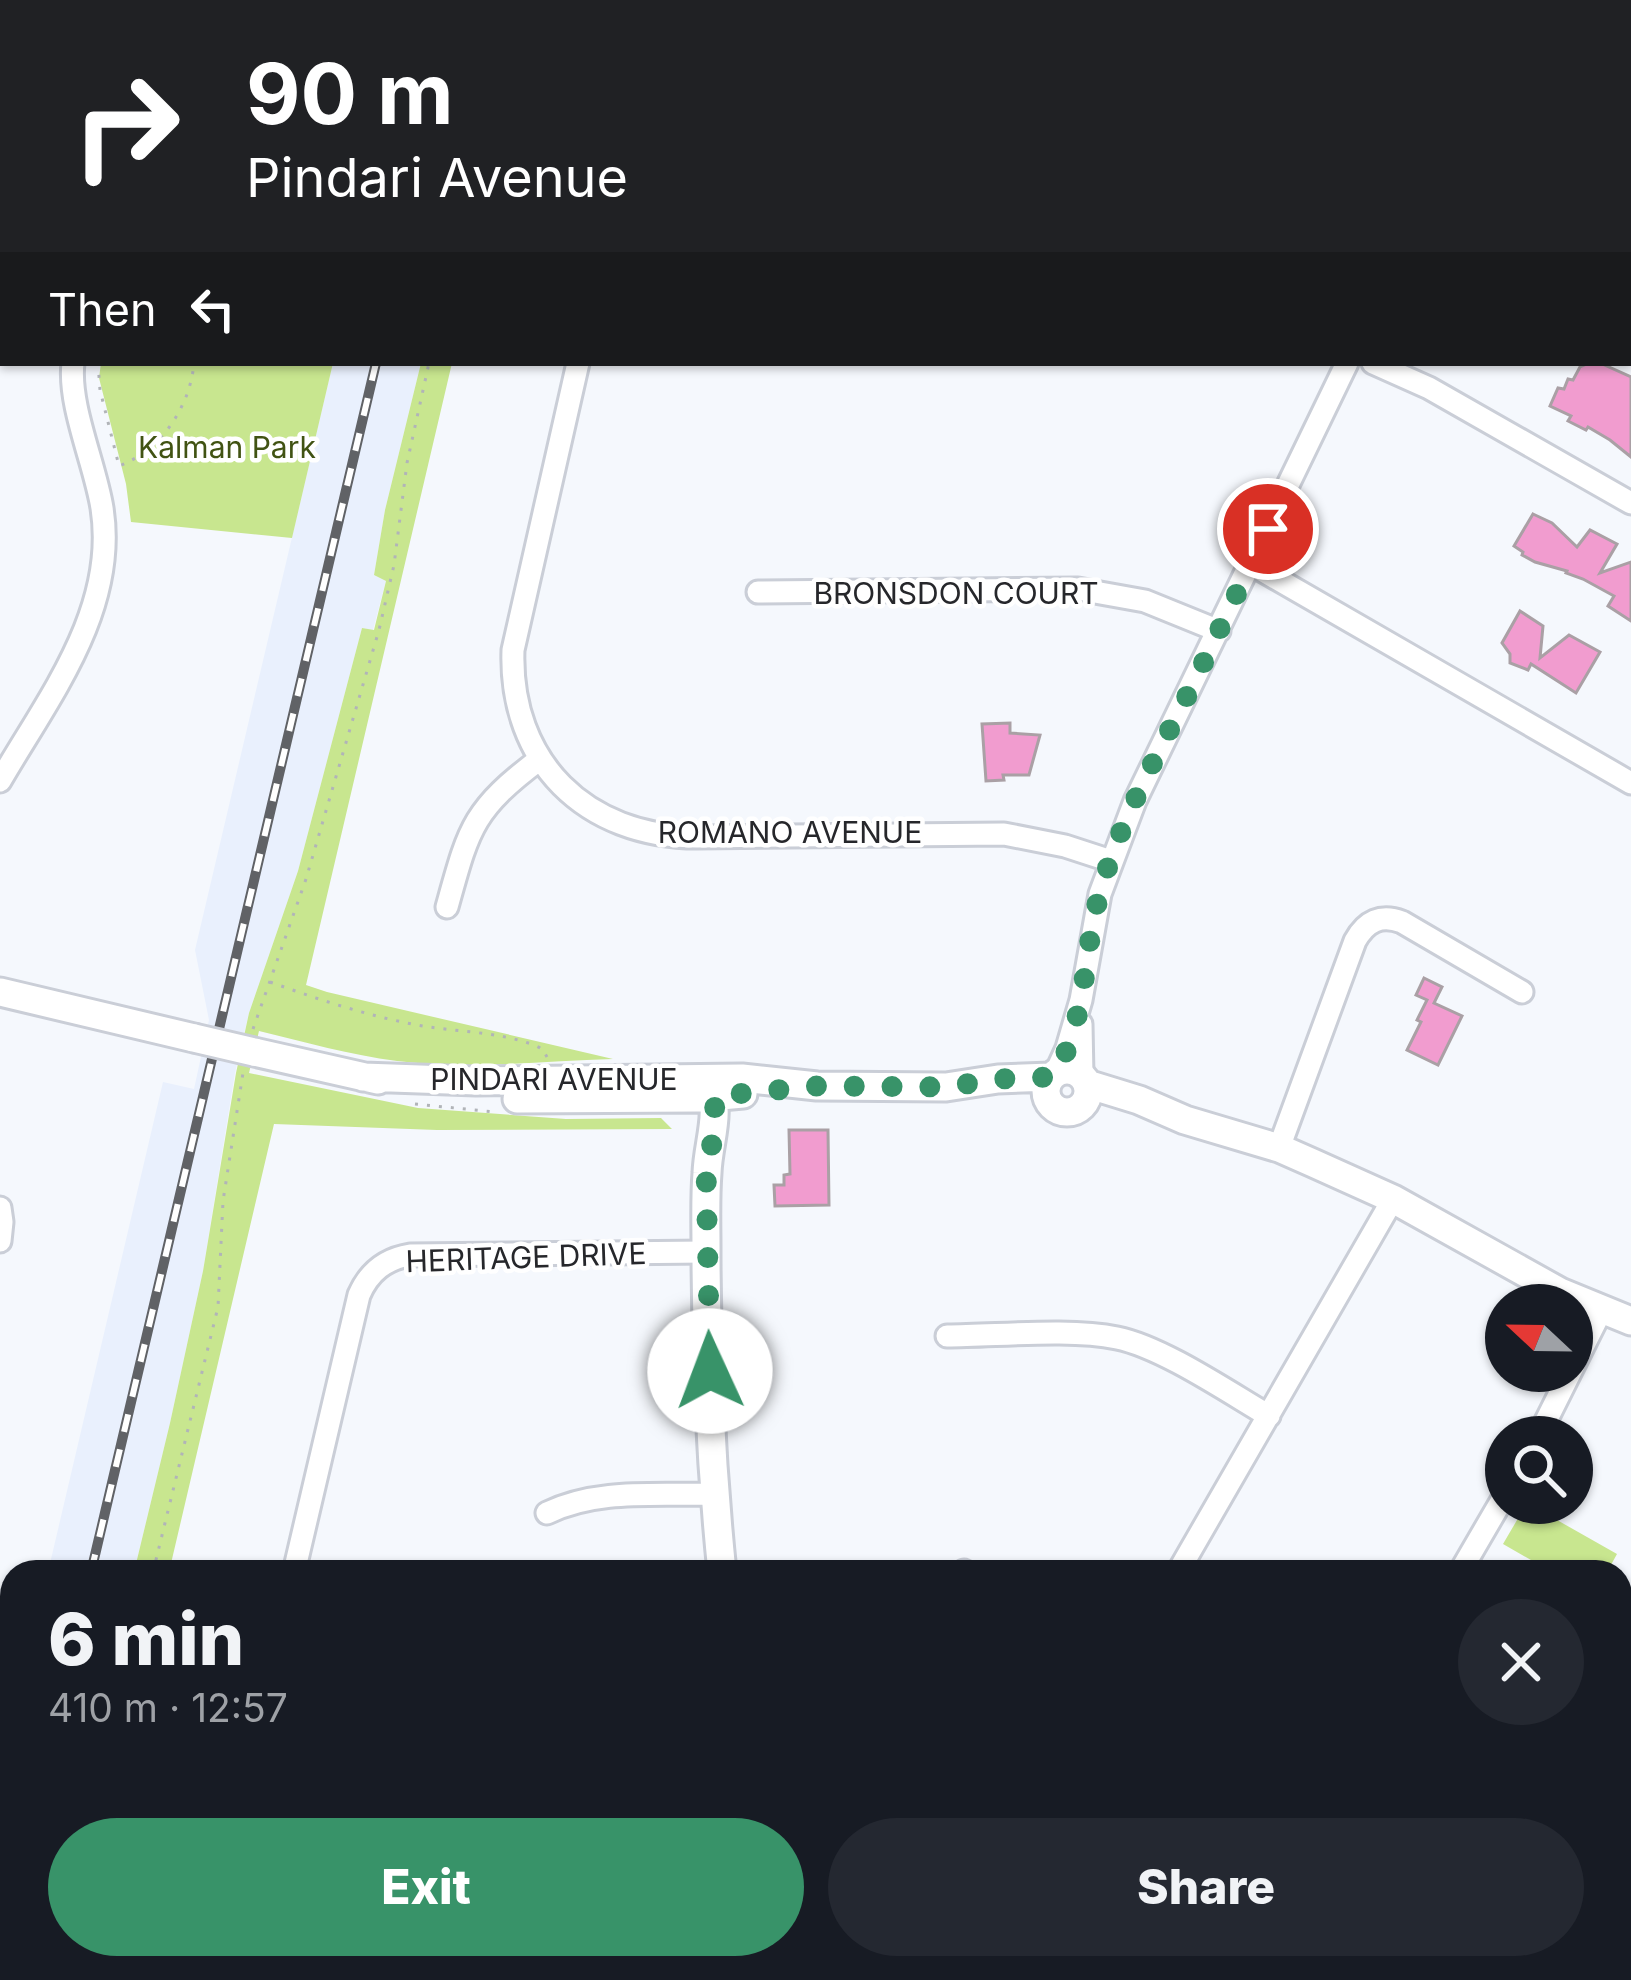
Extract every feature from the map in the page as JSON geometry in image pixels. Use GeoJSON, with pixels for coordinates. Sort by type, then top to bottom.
{"type":"FeatureCollection","features":[{"type":"Feature","properties":{"kind":"street"},"geometry":{"type":"LineString","coordinates":[[0,781],[79,644],[100,583],[103,514],[74,393],[73,366]]}},
{"type":"Feature","properties":{"kind":"street","name":"ROMANO AVENUE"},"geometry":{"type":"LineString","coordinates":[[577,366],[513,650],[514,696],[529,739],[559,783],[595,812],[653,834],[1004,833],[1111,861]]}},
{"type":"Feature","properties":{"kind":"street"},"geometry":{"type":"LineString","coordinates":[[1067,1086],[1066,1048],[1111,861],[1135,801],[1346,366]]}},
{"type":"Feature","properties":{"kind":"street"},"geometry":{"type":"LineString","coordinates":[[1380,366],[1430,388],[1631,503]]}},
{"type":"Feature","properties":{"kind":"street"},"geometry":{"type":"LineString","coordinates":[[1251,564],[1631,783]]}},
{"type":"Feature","properties":{"kind":"street","name":"BRONSDON COURT"},"geometry":{"type":"LineString","coordinates":[[758,592],[1078,589],[1145,601],[1219,631]]}},
{"type":"Feature","properties":{"kind":"street"},"geometry":{"type":"LineString","coordinates":[[447,907],[464,847],[479,815],[504,786],[540,759]]}},
{"type":"Feature","properties":{"kind":"street"},"geometry":{"type":"LineString","coordinates":[[1280,1148],[1354,941],[1368,924],[1384,918],[1402,922],[1522,992]]}},
{"type":"Feature","properties":{"kind":"street","name":"PINDARI AVENUE"},"geometry":{"type":"LineString","coordinates":[[0,992],[363,1077],[485,1097],[706,1091],[742,1078],[817,1086],[946,1087],[998,1079],[1139,1100],[1186,1120],[1280,1148],[1393,1199],[1525,1274],[1631,1321]]}},
{"type":"Feature","properties":{"kind":"street","name":"PINDARI AVENUE"},"geometry":{"type":"LineString","coordinates":[[363,1077],[548,1080],[706,1091]]}},
{"type":"Feature","properties":{"kind":"street"},"geometry":{"type":"LineString","coordinates":[[706,1091],[714,1136],[706,1167],[706,1252],[714,1494],[721,1560]]}},
{"type":"Feature","properties":{"kind":"street"},"geometry":{"type":"LineString","coordinates":[[1185,1560],[1393,1199]]}},
{"type":"Feature","properties":{"kind":"street"},"geometry":{"type":"LineString","coordinates":[[0,1208],[0,1241]]}},
{"type":"Feature","properties":{"kind":"street","name":"HERITAGE DRIVE"},"geometry":{"type":"LineString","coordinates":[[297,1560],[359,1295],[379,1266],[410,1255],[706,1252]]}},
{"type":"Feature","properties":{"kind":"street"},"geometry":{"type":"LineString","coordinates":[[1548,1416],[1601,1311]]}},
{"type":"Feature","properties":{"kind":"street"},"geometry":{"type":"LineString","coordinates":[[947,1336],[1118,1338],[1159,1354],[1269,1416]]}},
{"type":"Feature","properties":{"kind":"street"},"geometry":{"type":"LineString","coordinates":[[548,1513],[594,1497],[714,1494]]}},
{"type":"Feature","properties":{"kind":"street"},"geometry":{"type":"LineString","coordinates":[[1467,1560],[1488,1524]]}},
{"type":"Feature","properties":{"kind":"path"},"geometry":{"type":"LineString","coordinates":[[98,366],[119,466],[153,445],[178,415],[193,366]]}},
{"type":"Feature","properties":{"kind":"path"},"geometry":{"type":"LineString","coordinates":[[284,942],[387,597],[407,464],[428,366]]}},
{"type":"Feature","properties":{"kind":"path"},"geometry":{"type":"LineString","coordinates":[[268,982],[420,1025],[535,1046],[548,1058],[548,1080]]}},
{"type":"Feature","properties":{"kind":"path"},"geometry":{"type":"LineString","coordinates":[[156,1560],[218,1307],[223,1201],[236,1116]]}},
{"type":"Feature","properties":{"kind":"shaded area"},"geometry":{"type":"Polygon","coordinates":[[[332,366],[420,366],[374,575],[386,581],[373,630],[362,628],[298,871],[249,1013],[203,1271],[137,1560],[51,1560],[163,1082],[194,1089],[209,1020],[195,950],[332,366]]]}},
{"type":"Feature","properties":{"kind":"green space","name":"Kalman Park"},"geometry":{"type":"Polygon","coordinates":[[[101,366],[332,366],[292,538],[131,522],[99,378],[101,366]]]}},
{"type":"Feature","properties":{"kind":"green space"},"geometry":{"type":"Polygon","coordinates":[[[420,366],[451,366],[306,985],[613,1059],[424,1064],[259,1031],[249,1073],[418,1108],[566,1119],[661,1118],[672,1129],[437,1130],[274,1124],[172,1560],[137,1560],[203,1271],[249,1013],[298,871],[362,628],[374,630],[386,581],[374,575],[420,366]]]}},
{"type":"Feature","properties":{"kind":"green space"},"geometry":{"type":"Polygon","coordinates":[[[1515,1524],[1564,1524],[1617,1554],[1614,1560],[1531,1560],[1503,1544],[1515,1524]]]}},
{"type":"Feature","properties":{"kind":"building"},"geometry":{"type":"Polygon","coordinates":[[[1607,366],[1631,377],[1631,457],[1550,406],[1558,388],[1564,389],[1580,367],[1607,366]]]}},
{"type":"Feature","properties":{"kind":"building"},"geometry":{"type":"Polygon","coordinates":[[[1533,514],[1552,523],[1577,547],[1590,530],[1617,544],[1600,573],[1631,562],[1631,621],[1608,606],[1614,596],[1567,571],[1522,555],[1514,546],[1533,514]]]}},
{"type":"Feature","properties":{"kind":"building"},"geometry":{"type":"Polygon","coordinates":[[[1520,611],[1543,626],[1540,658],[1569,635],[1600,652],[1576,693],[1531,664],[1528,670],[1510,663],[1502,643],[1520,611]]]}},
{"type":"Feature","properties":{"kind":"building"},"geometry":{"type":"Polygon","coordinates":[[[1010,723],[1010,733],[1040,735],[1029,775],[986,781],[982,724],[1010,723]]]}},
{"type":"Feature","properties":{"kind":"building"},"geometry":{"type":"Polygon","coordinates":[[[1424,978],[1442,987],[1434,1003],[1462,1016],[1438,1065],[1407,1050],[1427,1000],[1416,995],[1424,978]]]}},
{"type":"Feature","properties":{"kind":"building"},"geometry":{"type":"Polygon","coordinates":[[[789,1130],[828,1130],[829,1205],[775,1206],[774,1185],[784,1185],[784,1175],[790,1174],[789,1130]]]}},
{"type":"Feature","properties":{"kind":"railway"},"geometry":{"type":"LineString","coordinates":[[94,1560],[375,366]]}},
{"type":"Feature","properties":{"kind":"route"},"geometry":{"type":"LineString","coordinates":[[710,1371],[706,1167],[714,1136],[715,1096],[817,1086],[946,1087],[1051,1077],[1056,1072],[1081,1000],[1093,922],[1111,861],[1135,801],[1268,529]]}}]}
